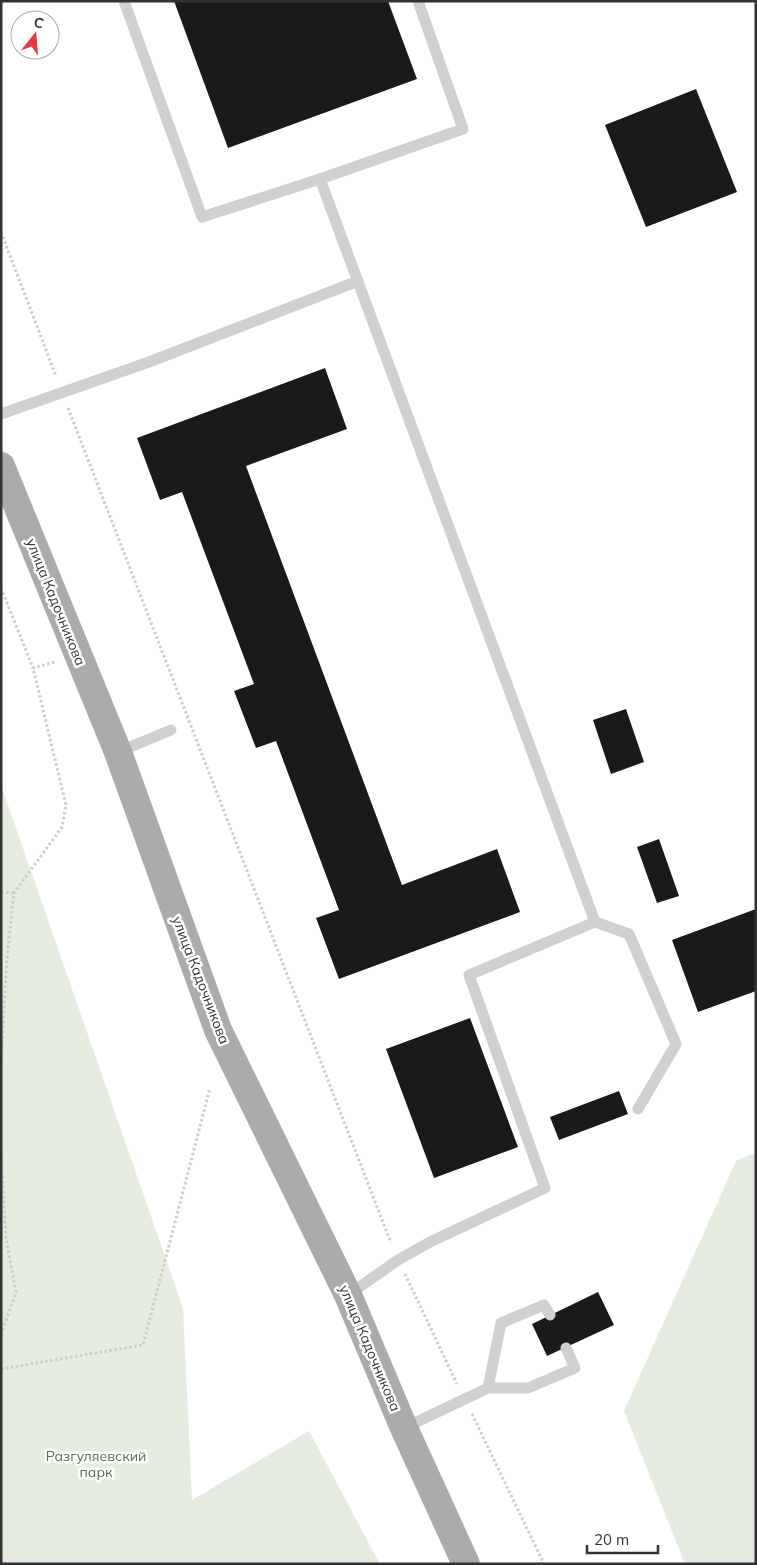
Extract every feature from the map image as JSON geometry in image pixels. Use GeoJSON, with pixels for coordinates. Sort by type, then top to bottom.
{"type":"FeatureCollection","features":[{"type":"Feature","properties":{"kind":"main road","name":"улица Кадочникова"},"geometry":{"type":"LineString","coordinates":[[1,466],[77,656],[118,752],[218,1030],[348,1295],[404,1428],[466,1564]]}},
{"type":"Feature","properties":{"kind":"lane"},"geometry":{"type":"LineString","coordinates":[[124,1],[202,217],[320,179],[463,129],[418,1]]}},
{"type":"Feature","properties":{"kind":"lane"},"geometry":{"type":"LineString","coordinates":[[320,179],[596,922]]}},
{"type":"Feature","properties":{"kind":"lane"},"geometry":{"type":"LineString","coordinates":[[1,414],[149,362],[358,281]]}},
{"type":"Feature","properties":{"kind":"lane"},"geometry":{"type":"LineString","coordinates":[[118,752],[170,730]]}},
{"type":"Feature","properties":{"kind":"lane"},"geometry":{"type":"LineString","coordinates":[[348,1295],[398,1260],[430,1242],[545,1188],[469,975],[596,922],[629,934],[676,1044],[638,1109]]}},
{"type":"Feature","properties":{"kind":"lane"},"geometry":{"type":"LineString","coordinates":[[488,1388],[501,1323],[544,1305],[550,1315]]}},
{"type":"Feature","properties":{"kind":"lane"},"geometry":{"type":"LineString","coordinates":[[404,1428],[488,1388],[528,1388],[575,1368],[566,1348]]}},
{"type":"Feature","properties":{"kind":"path"},"geometry":{"type":"LineString","coordinates":[[1,232],[398,1260],[544,1564]]}},
{"type":"Feature","properties":{"kind":"path"},"geometry":{"type":"LineString","coordinates":[[1,588],[33,668],[66,805],[62,827],[14,893],[7,957],[1,1063]]}},
{"type":"Feature","properties":{"kind":"path"},"geometry":{"type":"LineString","coordinates":[[33,668],[77,656]]}},
{"type":"Feature","properties":{"kind":"path"},"geometry":{"type":"LineString","coordinates":[[1,892],[14,893]]}},
{"type":"Feature","properties":{"kind":"path"},"geometry":{"type":"LineString","coordinates":[[1,1369],[143,1345],[210,1088]]}},
{"type":"Feature","properties":{"kind":"path"},"geometry":{"type":"LineString","coordinates":[[1,1151],[6,1239],[16,1292],[1,1334]]}},
{"type":"Feature","properties":{"kind":"green space","name":"Разгуляевский парк"},"geometry":{"type":"Polygon","coordinates":[[[1,785],[183,1308],[192,1500],[309,1431],[380,1564],[1,1564],[1,785]]]}},
{"type":"Feature","properties":{"kind":"green space"},"geometry":{"type":"Polygon","coordinates":[[[756,1152],[756,1564],[685,1564],[624,1411],[736,1161],[756,1152]]]}},
{"type":"Feature","properties":{"kind":"building"},"geometry":{"type":"Polygon","coordinates":[[[174,1],[388,1],[417,79],[228,148],[174,1]]]}},
{"type":"Feature","properties":{"kind":"building"},"geometry":{"type":"Polygon","coordinates":[[[696,89],[737,192],[646,227],[605,125],[696,89]]]}},
{"type":"Feature","properties":{"kind":"building"},"geometry":{"type":"Polygon","coordinates":[[[325,368],[347,429],[246,466],[402,885],[497,849],[520,912],[339,979],[316,918],[339,910],[276,741],[256,748],[234,691],[254,684],[182,492],[160,500],[137,438],[325,368]]]}},
{"type":"Feature","properties":{"kind":"building"},"geometry":{"type":"Polygon","coordinates":[[[626,709],[644,762],[611,774],[593,720],[626,709]]]}},
{"type":"Feature","properties":{"kind":"building"},"geometry":{"type":"Polygon","coordinates":[[[659,839],[679,896],[657,903],[637,847],[659,839]]]}},
{"type":"Feature","properties":{"kind":"building"},"geometry":{"type":"Polygon","coordinates":[[[756,909],[756,991],[698,1012],[672,940],[756,909]]]}},
{"type":"Feature","properties":{"kind":"building"},"geometry":{"type":"Polygon","coordinates":[[[470,1018],[518,1147],[434,1178],[386,1049],[470,1018]]]}},
{"type":"Feature","properties":{"kind":"building"},"geometry":{"type":"Polygon","coordinates":[[[619,1091],[628,1114],[559,1140],[550,1117],[619,1091]]]}},
{"type":"Feature","properties":{"kind":"building"},"geometry":{"type":"Polygon","coordinates":[[[598,1292],[614,1325],[547,1356],[532,1324],[598,1292]]]}}]}
